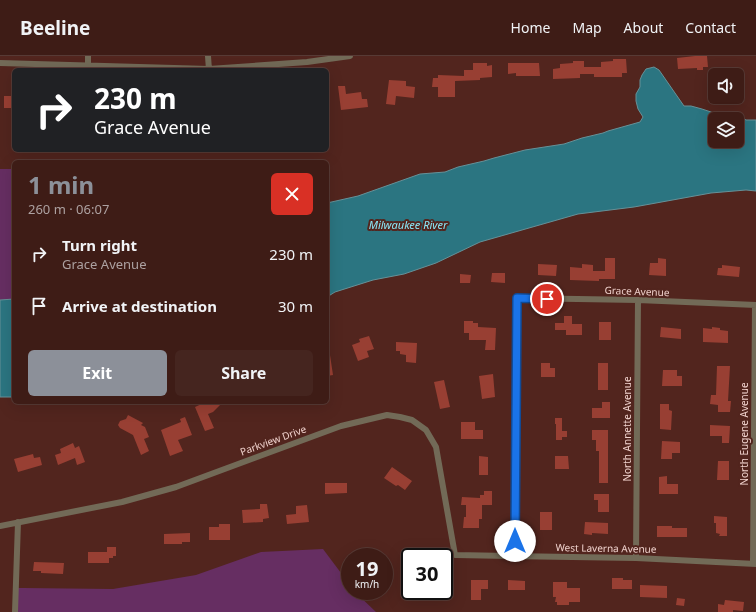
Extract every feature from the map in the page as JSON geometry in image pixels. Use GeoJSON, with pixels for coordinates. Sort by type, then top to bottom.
{"type":"FeatureCollection","features":[{"type":"Feature","properties":{"kind":"street"},"geometry":{"type":"LineString","coordinates":[[88,56],[88,66]]}},
{"type":"Feature","properties":{"kind":"street"},"geometry":{"type":"LineString","coordinates":[[208,56],[209,68]]}},
{"type":"Feature","properties":{"kind":"street"},"geometry":{"type":"LineString","coordinates":[[219,68],[350,56]]}},
{"type":"Feature","properties":{"kind":"street"},"geometry":{"type":"LineString","coordinates":[[0,63],[169,68]]}},
{"type":"Feature","properties":{"kind":"street","name":"Grace Avenue"},"geometry":{"type":"LineString","coordinates":[[515,556],[517,298],[638,300],[756,305]]}},
{"type":"Feature","properties":{"kind":"street","name":"North Annette Avenue"},"geometry":{"type":"LineString","coordinates":[[636,558],[638,300]]}},
{"type":"Feature","properties":{"kind":"street","name":"North Eugene Avenue"},"geometry":{"type":"LineString","coordinates":[[754,563],[756,305]]}},
{"type":"Feature","properties":{"kind":"street","name":"Parkview Drive"},"geometry":{"type":"LineString","coordinates":[[0,526],[122,502],[176,487],[341,426],[387,415],[412,420],[426,430],[436,447],[455,555]]}},
{"type":"Feature","properties":{"kind":"street"},"geometry":{"type":"LineString","coordinates":[[16,612],[18,522]]}},
{"type":"Feature","properties":{"kind":"street","name":"West Laverna Avenue"},"geometry":{"type":"LineString","coordinates":[[455,555],[636,558],[754,563]]}},
{"type":"Feature","properties":{"kind":"shaded area"},"geometry":{"type":"Polygon","coordinates":[[[0,169],[12,169],[12,299],[0,300],[0,169]]]}},
{"type":"Feature","properties":{"kind":"shaded area"},"geometry":{"type":"Polygon","coordinates":[[[323,549],[341,573],[341,600],[363,600],[376,612],[16,612],[16,588],[113,589],[196,575],[261,552],[323,549]]]}},
{"type":"Feature","properties":{"kind":"water","name":"Milwaukee River"},"geometry":{"type":"Polygon","coordinates":[[[654,67],[659,70],[684,106],[691,106],[711,112],[708,112],[708,148],[744,148],[744,119],[756,120],[756,191],[746,190],[711,193],[634,207],[578,214],[480,242],[436,263],[404,274],[373,280],[335,292],[329,296],[329,203],[358,196],[420,174],[445,172],[458,167],[525,150],[564,144],[640,122],[643,117],[638,109],[636,94],[640,87],[640,80],[646,69],[654,67]]]}},
{"type":"Feature","properties":{"kind":"water"},"geometry":{"type":"Polygon","coordinates":[[[12,299],[12,397],[0,397],[0,300],[12,299]]]}},
{"type":"Feature","properties":{"kind":"building"},"geometry":{"type":"Polygon","coordinates":[[[707,56],[708,67],[703,67],[703,70],[697,70],[697,68],[678,69],[677,58],[707,56]]]}},
{"type":"Feature","properties":{"kind":"building"},"geometry":{"type":"Polygon","coordinates":[[[613,59],[626,59],[627,73],[622,73],[622,77],[594,77],[594,74],[580,74],[580,78],[553,79],[553,69],[560,68],[560,64],[573,63],[573,61],[584,61],[584,67],[601,67],[601,62],[613,61],[613,59]]]}},
{"type":"Feature","properties":{"kind":"building"},"geometry":{"type":"Polygon","coordinates":[[[473,63],[487,63],[487,66],[492,65],[492,77],[480,78],[480,80],[455,81],[455,97],[438,97],[438,87],[432,87],[433,78],[438,78],[438,75],[464,76],[464,70],[473,70],[473,63]]]}},
{"type":"Feature","properties":{"kind":"building"},"geometry":{"type":"Polygon","coordinates":[[[508,63],[539,63],[540,76],[516,76],[516,73],[508,74],[508,63]]]}},
{"type":"Feature","properties":{"kind":"building"},"geometry":{"type":"Polygon","coordinates":[[[389,80],[406,81],[406,86],[415,87],[414,98],[396,96],[395,105],[386,104],[389,80]]]}},
{"type":"Feature","properties":{"kind":"building"},"geometry":{"type":"Polygon","coordinates":[[[338,86],[345,86],[346,94],[361,92],[362,99],[367,99],[368,107],[341,110],[338,86]]]}},
{"type":"Feature","properties":{"kind":"building"},"geometry":{"type":"Polygon","coordinates":[[[4,96],[12,96],[12,108],[4,108],[4,96]]]}},
{"type":"Feature","properties":{"kind":"building"},"geometry":{"type":"Polygon","coordinates":[[[605,258],[615,258],[615,279],[599,279],[599,281],[570,280],[570,267],[582,268],[582,264],[593,265],[593,271],[605,271],[605,258]]]}},
{"type":"Feature","properties":{"kind":"building"},"geometry":{"type":"Polygon","coordinates":[[[658,258],[666,259],[666,276],[649,275],[650,263],[658,263],[658,258]]]}},
{"type":"Feature","properties":{"kind":"building"},"geometry":{"type":"Polygon","coordinates":[[[538,264],[557,265],[556,276],[538,275],[538,264]]]}},
{"type":"Feature","properties":{"kind":"building"},"geometry":{"type":"Polygon","coordinates":[[[722,265],[740,267],[739,277],[717,275],[718,268],[722,268],[722,265]]]}},
{"type":"Feature","properties":{"kind":"building"},"geometry":{"type":"Polygon","coordinates":[[[492,273],[505,273],[505,283],[491,282],[492,273]]]}},
{"type":"Feature","properties":{"kind":"building"},"geometry":{"type":"Polygon","coordinates":[[[460,274],[471,275],[470,283],[460,283],[460,274]]]}},
{"type":"Feature","properties":{"kind":"building"},"geometry":{"type":"Polygon","coordinates":[[[564,316],[572,316],[572,324],[582,324],[582,335],[566,335],[566,330],[555,330],[555,323],[564,323],[564,316]]]}},
{"type":"Feature","properties":{"kind":"building"},"geometry":{"type":"Polygon","coordinates":[[[464,321],[473,321],[473,323],[478,323],[478,327],[496,328],[495,350],[485,350],[486,340],[469,340],[469,333],[464,333],[464,321]]]}},
{"type":"Feature","properties":{"kind":"building"},"geometry":{"type":"Polygon","coordinates":[[[599,322],[611,322],[611,340],[599,340],[599,322]]]}},
{"type":"Feature","properties":{"kind":"building"},"geometry":{"type":"Polygon","coordinates":[[[661,327],[681,329],[681,339],[660,337],[661,327]]]}},
{"type":"Feature","properties":{"kind":"building"},"geometry":{"type":"Polygon","coordinates":[[[712,327],[728,331],[728,343],[703,342],[703,328],[712,329],[712,327]]]}},
{"type":"Feature","properties":{"kind":"building"},"geometry":{"type":"Polygon","coordinates":[[[369,336],[374,349],[367,351],[369,357],[358,361],[352,345],[360,342],[359,339],[369,336]]]}},
{"type":"Feature","properties":{"kind":"building"},"geometry":{"type":"Polygon","coordinates":[[[396,342],[417,343],[416,363],[406,362],[406,355],[400,354],[400,351],[396,351],[396,342]]]}},
{"type":"Feature","properties":{"kind":"building"},"geometry":{"type":"Polygon","coordinates":[[[329,355],[333,375],[329,376],[329,355]]]}},
{"type":"Feature","properties":{"kind":"building"},"geometry":{"type":"Polygon","coordinates":[[[541,363],[550,363],[550,368],[555,368],[555,377],[541,377],[541,363]]]}},
{"type":"Feature","properties":{"kind":"building"},"geometry":{"type":"Polygon","coordinates":[[[598,363],[608,363],[608,390],[598,390],[598,363]]]}},
{"type":"Feature","properties":{"kind":"building"},"geometry":{"type":"Polygon","coordinates":[[[717,366],[730,366],[728,401],[731,401],[730,412],[718,412],[718,405],[710,404],[711,395],[716,395],[717,366]]]}},
{"type":"Feature","properties":{"kind":"building"},"geometry":{"type":"Polygon","coordinates":[[[663,370],[677,370],[677,376],[682,376],[682,386],[662,386],[663,370]]]}},
{"type":"Feature","properties":{"kind":"building"},"geometry":{"type":"Polygon","coordinates":[[[493,374],[495,397],[482,399],[479,376],[493,374]]]}},
{"type":"Feature","properties":{"kind":"building"},"geometry":{"type":"Polygon","coordinates":[[[444,380],[450,407],[440,409],[434,382],[444,380]]]}},
{"type":"Feature","properties":{"kind":"building"},"geometry":{"type":"Polygon","coordinates":[[[602,402],[610,402],[610,418],[592,418],[592,408],[602,408],[602,402]]]}},
{"type":"Feature","properties":{"kind":"building"},"geometry":{"type":"Polygon","coordinates":[[[202,404],[221,404],[213,412],[208,414],[214,428],[205,431],[195,407],[202,404]]]}},
{"type":"Feature","properties":{"kind":"building"},"geometry":{"type":"Polygon","coordinates":[[[660,404],[669,404],[669,410],[672,411],[671,430],[660,429],[660,404]]]}},
{"type":"Feature","properties":{"kind":"building"},"geometry":{"type":"Polygon","coordinates":[[[128,415],[143,423],[141,425],[145,427],[149,437],[144,439],[149,451],[141,455],[133,435],[120,428],[118,425],[120,421],[126,419],[128,415]]]}},
{"type":"Feature","properties":{"kind":"building"},"geometry":{"type":"Polygon","coordinates":[[[185,417],[192,435],[178,440],[183,451],[170,456],[161,430],[181,422],[180,419],[185,417]]]}},
{"type":"Feature","properties":{"kind":"building"},"geometry":{"type":"Polygon","coordinates":[[[555,418],[562,418],[562,431],[567,431],[567,437],[562,437],[562,440],[556,440],[555,418]]]}},
{"type":"Feature","properties":{"kind":"building"},"geometry":{"type":"Polygon","coordinates":[[[461,422],[475,422],[475,430],[483,430],[483,439],[461,439],[461,422]]]}},
{"type":"Feature","properties":{"kind":"building"},"geometry":{"type":"Polygon","coordinates":[[[710,425],[730,426],[729,443],[722,443],[722,436],[710,436],[710,425]]]}},
{"type":"Feature","properties":{"kind":"building"},"geometry":{"type":"Polygon","coordinates":[[[592,430],[608,430],[608,483],[599,483],[599,451],[596,451],[596,440],[592,440],[592,430]]]}},
{"type":"Feature","properties":{"kind":"building"},"geometry":{"type":"Polygon","coordinates":[[[662,441],[680,442],[680,453],[672,453],[672,459],[661,459],[662,441]]]}},
{"type":"Feature","properties":{"kind":"building"},"geometry":{"type":"Polygon","coordinates":[[[73,443],[75,448],[79,446],[85,462],[77,465],[75,458],[58,465],[55,455],[61,453],[60,449],[73,443]]]}},
{"type":"Feature","properties":{"kind":"building"},"geometry":{"type":"Polygon","coordinates":[[[33,454],[34,458],[40,457],[42,465],[18,472],[14,459],[33,454]]]}},
{"type":"Feature","properties":{"kind":"building"},"geometry":{"type":"Polygon","coordinates":[[[479,456],[488,457],[488,475],[479,475],[479,456]]]}},
{"type":"Feature","properties":{"kind":"building"},"geometry":{"type":"Polygon","coordinates":[[[555,456],[568,456],[569,469],[555,469],[555,456]]]}},
{"type":"Feature","properties":{"kind":"building"},"geometry":{"type":"Polygon","coordinates":[[[718,461],[729,461],[729,480],[717,480],[718,461]]]}},
{"type":"Feature","properties":{"kind":"building"},"geometry":{"type":"Polygon","coordinates":[[[392,467],[412,481],[405,490],[384,478],[392,467]]]}},
{"type":"Feature","properties":{"kind":"building"},"geometry":{"type":"Polygon","coordinates":[[[667,476],[667,484],[678,484],[678,494],[659,494],[659,477],[667,476]]]}},
{"type":"Feature","properties":{"kind":"building"},"geometry":{"type":"Polygon","coordinates":[[[325,483],[347,483],[347,493],[325,494],[325,483]]]}},
{"type":"Feature","properties":{"kind":"building"},"geometry":{"type":"Polygon","coordinates":[[[484,491],[492,491],[492,505],[482,505],[482,519],[479,519],[479,528],[463,528],[464,517],[466,517],[466,505],[461,505],[462,497],[480,498],[480,495],[484,495],[484,491]]]}},
{"type":"Feature","properties":{"kind":"building"},"geometry":{"type":"Polygon","coordinates":[[[594,494],[609,494],[609,512],[598,512],[598,500],[594,500],[594,494]]]}},
{"type":"Feature","properties":{"kind":"building"},"geometry":{"type":"Polygon","coordinates":[[[260,504],[267,504],[269,518],[263,519],[263,522],[243,523],[242,510],[260,509],[260,504]]]}},
{"type":"Feature","properties":{"kind":"building"},"geometry":{"type":"Polygon","coordinates":[[[307,505],[309,522],[287,524],[286,515],[296,514],[296,506],[307,505]]]}},
{"type":"Feature","properties":{"kind":"building"},"geometry":{"type":"Polygon","coordinates":[[[540,512],[552,512],[552,530],[540,530],[540,512]]]}},
{"type":"Feature","properties":{"kind":"building"},"geometry":{"type":"Polygon","coordinates":[[[714,516],[727,517],[727,536],[719,536],[720,534],[716,533],[714,516]]]}},
{"type":"Feature","properties":{"kind":"building"},"geometry":{"type":"Polygon","coordinates":[[[585,522],[608,523],[608,534],[584,534],[585,522]]]}},
{"type":"Feature","properties":{"kind":"building"},"geometry":{"type":"Polygon","coordinates":[[[219,524],[230,524],[230,540],[209,540],[209,527],[219,527],[219,524]]]}},
{"type":"Feature","properties":{"kind":"building"},"geometry":{"type":"Polygon","coordinates":[[[657,526],[687,528],[687,537],[657,537],[657,526]]]}},
{"type":"Feature","properties":{"kind":"building"},"geometry":{"type":"Polygon","coordinates":[[[190,533],[190,542],[182,542],[182,544],[164,544],[164,534],[190,533]]]}},
{"type":"Feature","properties":{"kind":"building"},"geometry":{"type":"Polygon","coordinates":[[[107,547],[116,547],[116,556],[109,558],[109,563],[88,563],[88,552],[107,552],[107,547]]]}},
{"type":"Feature","properties":{"kind":"building"},"geometry":{"type":"Polygon","coordinates":[[[34,562],[64,563],[63,574],[33,571],[34,562]]]}},
{"type":"Feature","properties":{"kind":"building"},"geometry":{"type":"Polygon","coordinates":[[[612,578],[632,580],[632,589],[612,589],[612,578]]]}},
{"type":"Feature","properties":{"kind":"building"},"geometry":{"type":"Polygon","coordinates":[[[471,580],[488,580],[488,589],[481,589],[481,600],[471,600],[471,580]]]}},
{"type":"Feature","properties":{"kind":"building"},"geometry":{"type":"Polygon","coordinates":[[[508,580],[525,581],[525,590],[508,590],[508,580]]]}},
{"type":"Feature","properties":{"kind":"building"},"geometry":{"type":"Polygon","coordinates":[[[553,582],[567,582],[567,588],[580,588],[580,602],[569,602],[569,605],[557,605],[557,602],[555,602],[556,597],[553,597],[553,582]]]}},
{"type":"Feature","properties":{"kind":"building"},"geometry":{"type":"Polygon","coordinates":[[[640,585],[667,586],[667,598],[640,597],[640,585]]]}},
{"type":"Feature","properties":{"kind":"building"},"geometry":{"type":"Polygon","coordinates":[[[677,598],[685,599],[684,606],[676,605],[677,598]]]}},
{"type":"Feature","properties":{"kind":"building"},"geometry":{"type":"Polygon","coordinates":[[[725,600],[744,602],[743,611],[733,610],[733,612],[718,612],[718,604],[724,605],[725,600]]]}},
{"type":"Feature","properties":{"kind":"route"},"geometry":{"type":"LineString","coordinates":[[515,541],[517,298],[547,299]]}}]}
